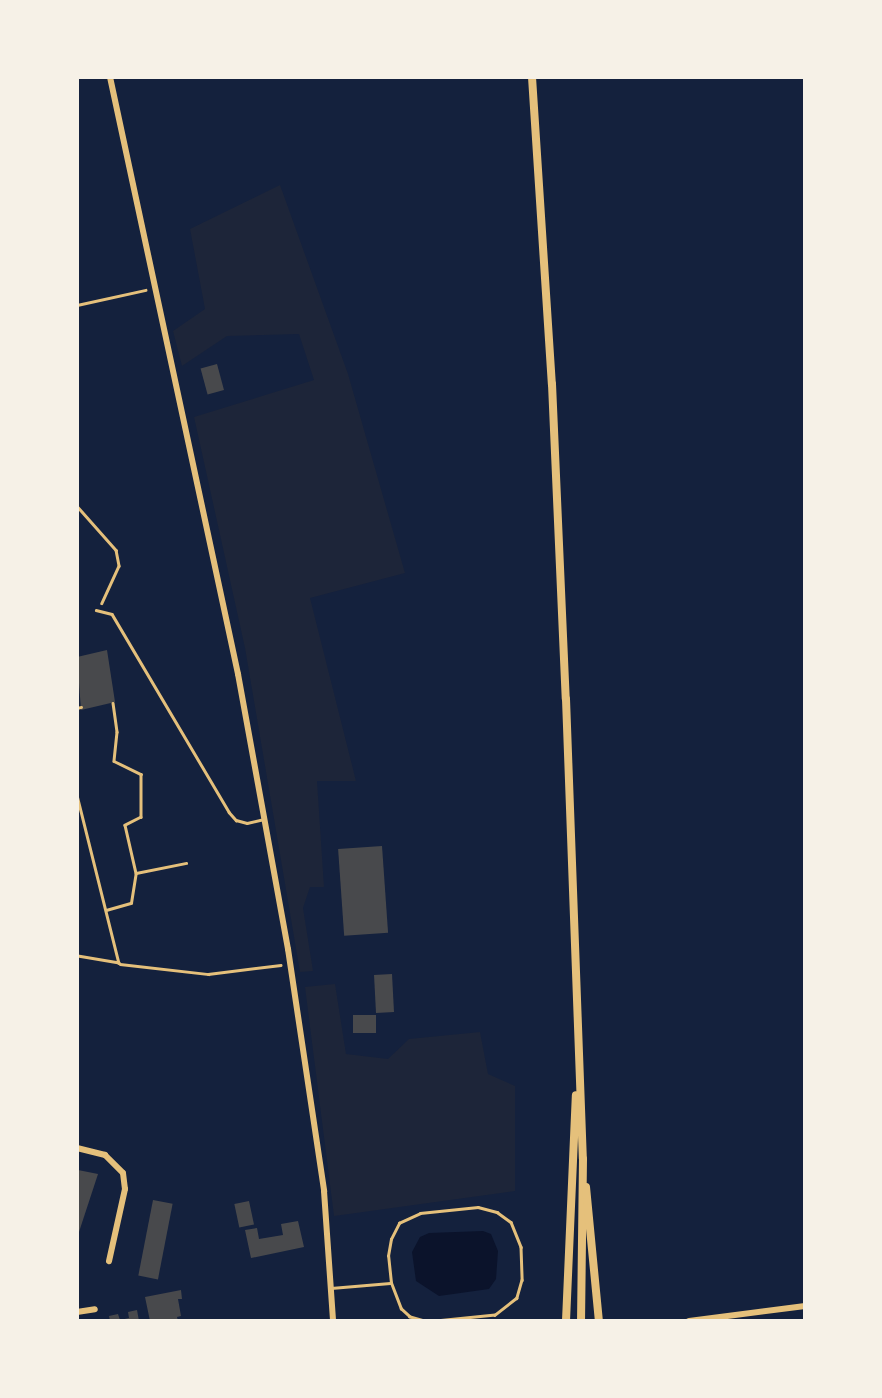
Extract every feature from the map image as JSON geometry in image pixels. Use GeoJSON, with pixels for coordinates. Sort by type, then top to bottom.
{"type":"FeatureCollection","features":[{"type":"Feature","properties":{"kind":"main road"},"geometry":{"type":"LineString","coordinates":[[532,77],[552,384],[579,1054],[583,1159],[581,1321]]}},
{"type":"Feature","properties":{"kind":"main road"},"geometry":{"type":"LineString","coordinates":[[566,1321],[571,1165],[579,1054]]}},
{"type":"Feature","properties":{"kind":"main road"},"geometry":{"type":"LineString","coordinates":[[583,1159],[598,1321]]}},
{"type":"Feature","properties":{"kind":"street"},"geometry":{"type":"LineString","coordinates":[[110,77],[238,674],[291,964],[324,1191],[333,1321]]}},
{"type":"Feature","properties":{"kind":"street"},"geometry":{"type":"LineString","coordinates":[[77,1148],[106,1154],[123,1173],[125,1189],[109,1261]]}},
{"type":"Feature","properties":{"kind":"street"},"geometry":{"type":"LineString","coordinates":[[689,1321],[805,1306]]}},
{"type":"Feature","properties":{"kind":"street"},"geometry":{"type":"LineString","coordinates":[[77,1312],[95,1309]]}},
{"type":"Feature","properties":{"kind":"lane"},"geometry":{"type":"LineString","coordinates":[[99,610],[112,614],[229,812],[236,820],[247,823],[264,819]]}},
{"type":"Feature","properties":{"kind":"lane"},"geometry":{"type":"LineString","coordinates":[[424,1321],[410,1317],[401,1309],[391,1283],[388,1256],[391,1239],[399,1223],[420,1213],[478,1207],[497,1212],[510,1222],[521,1247],[522,1280],[517,1298],[495,1315],[436,1321]]}},
{"type":"Feature","properties":{"kind":"lane"},"geometry":{"type":"LineString","coordinates":[[331,1289],[391,1283]]}},
{"type":"Feature","properties":{"kind":"path"},"geometry":{"type":"LineString","coordinates":[[77,305],[155,288]]}},
{"type":"Feature","properties":{"kind":"path"},"geometry":{"type":"LineString","coordinates":[[77,506],[116,550],[119,566],[99,610]]}},
{"type":"Feature","properties":{"kind":"path"},"geometry":{"type":"LineString","coordinates":[[106,910],[131,903],[136,873],[125,825],[141,817],[141,774],[114,761],[117,732],[113,703]]}},
{"type":"Feature","properties":{"kind":"path"},"geometry":{"type":"LineString","coordinates":[[77,795],[119,963]]}},
{"type":"Feature","properties":{"kind":"path"},"geometry":{"type":"LineString","coordinates":[[136,873],[186,863]]}},
{"type":"Feature","properties":{"kind":"path"},"geometry":{"type":"LineString","coordinates":[[77,956],[208,974],[291,964]]}},
{"type":"Feature","properties":{"kind":"shaded area"},"geometry":{"type":"Polygon","coordinates":[[[280,185],[348,374],[405,573],[310,598],[356,781],[317,781],[324,887],[310,887],[303,908],[313,971],[300,972],[245,648],[194,417],[314,380],[299,334],[227,336],[182,366],[173,331],[205,309],[190,229],[280,185]]]}},
{"type":"Feature","properties":{"kind":"shaded area"},"geometry":{"type":"Polygon","coordinates":[[[335,984],[346,1054],[388,1059],[409,1039],[480,1032],[488,1074],[515,1086],[515,1191],[334,1216],[305,987],[335,984]]]}},
{"type":"Feature","properties":{"kind":"shaded area"},"geometry":{"type":"Polygon","coordinates":[[[483,1231],[491,1234],[498,1251],[496,1279],[489,1289],[439,1296],[416,1281],[412,1252],[420,1237],[429,1233],[483,1231]]]}},
{"type":"Feature","properties":{"kind":"building"},"geometry":{"type":"Polygon","coordinates":[[[217,364],[224,390],[208,394],[201,368],[217,364]]]}},
{"type":"Feature","properties":{"kind":"building"},"geometry":{"type":"Polygon","coordinates":[[[107,650],[115,702],[81,710],[77,657],[107,650]]]}},
{"type":"Feature","properties":{"kind":"building"},"geometry":{"type":"Polygon","coordinates":[[[382,846],[388,933],[344,936],[338,849],[382,846]]]}},
{"type":"Feature","properties":{"kind":"building"},"geometry":{"type":"Polygon","coordinates":[[[392,974],[394,1012],[376,1013],[374,975],[392,974]]]}},
{"type":"Feature","properties":{"kind":"building"},"geometry":{"type":"Polygon","coordinates":[[[353,1015],[376,1015],[376,1033],[353,1033],[353,1015]]]}},
{"type":"Feature","properties":{"kind":"building"},"geometry":{"type":"Polygon","coordinates":[[[78,1170],[98,1174],[77,1235],[78,1170]]]}},
{"type":"Feature","properties":{"kind":"building"},"geometry":{"type":"Polygon","coordinates":[[[153,1200],[173,1204],[158,1279],[138,1276],[153,1200]]]}},
{"type":"Feature","properties":{"kind":"building"},"geometry":{"type":"Polygon","coordinates":[[[249,1201],[254,1224],[239,1228],[234,1204],[249,1201]]]}},
{"type":"Feature","properties":{"kind":"building"},"geometry":{"type":"Polygon","coordinates":[[[298,1221],[304,1247],[251,1258],[245,1230],[257,1228],[259,1239],[283,1235],[281,1224],[298,1221]]]}},
{"type":"Feature","properties":{"kind":"building"},"geometry":{"type":"Polygon","coordinates":[[[181,1290],[182,1299],[178,1299],[181,1316],[177,1317],[178,1321],[150,1321],[145,1297],[181,1290]]]}},
{"type":"Feature","properties":{"kind":"building"},"geometry":{"type":"Polygon","coordinates":[[[137,1310],[139,1321],[110,1321],[109,1316],[118,1314],[120,1320],[129,1318],[128,1312],[137,1310]]]}}]}
